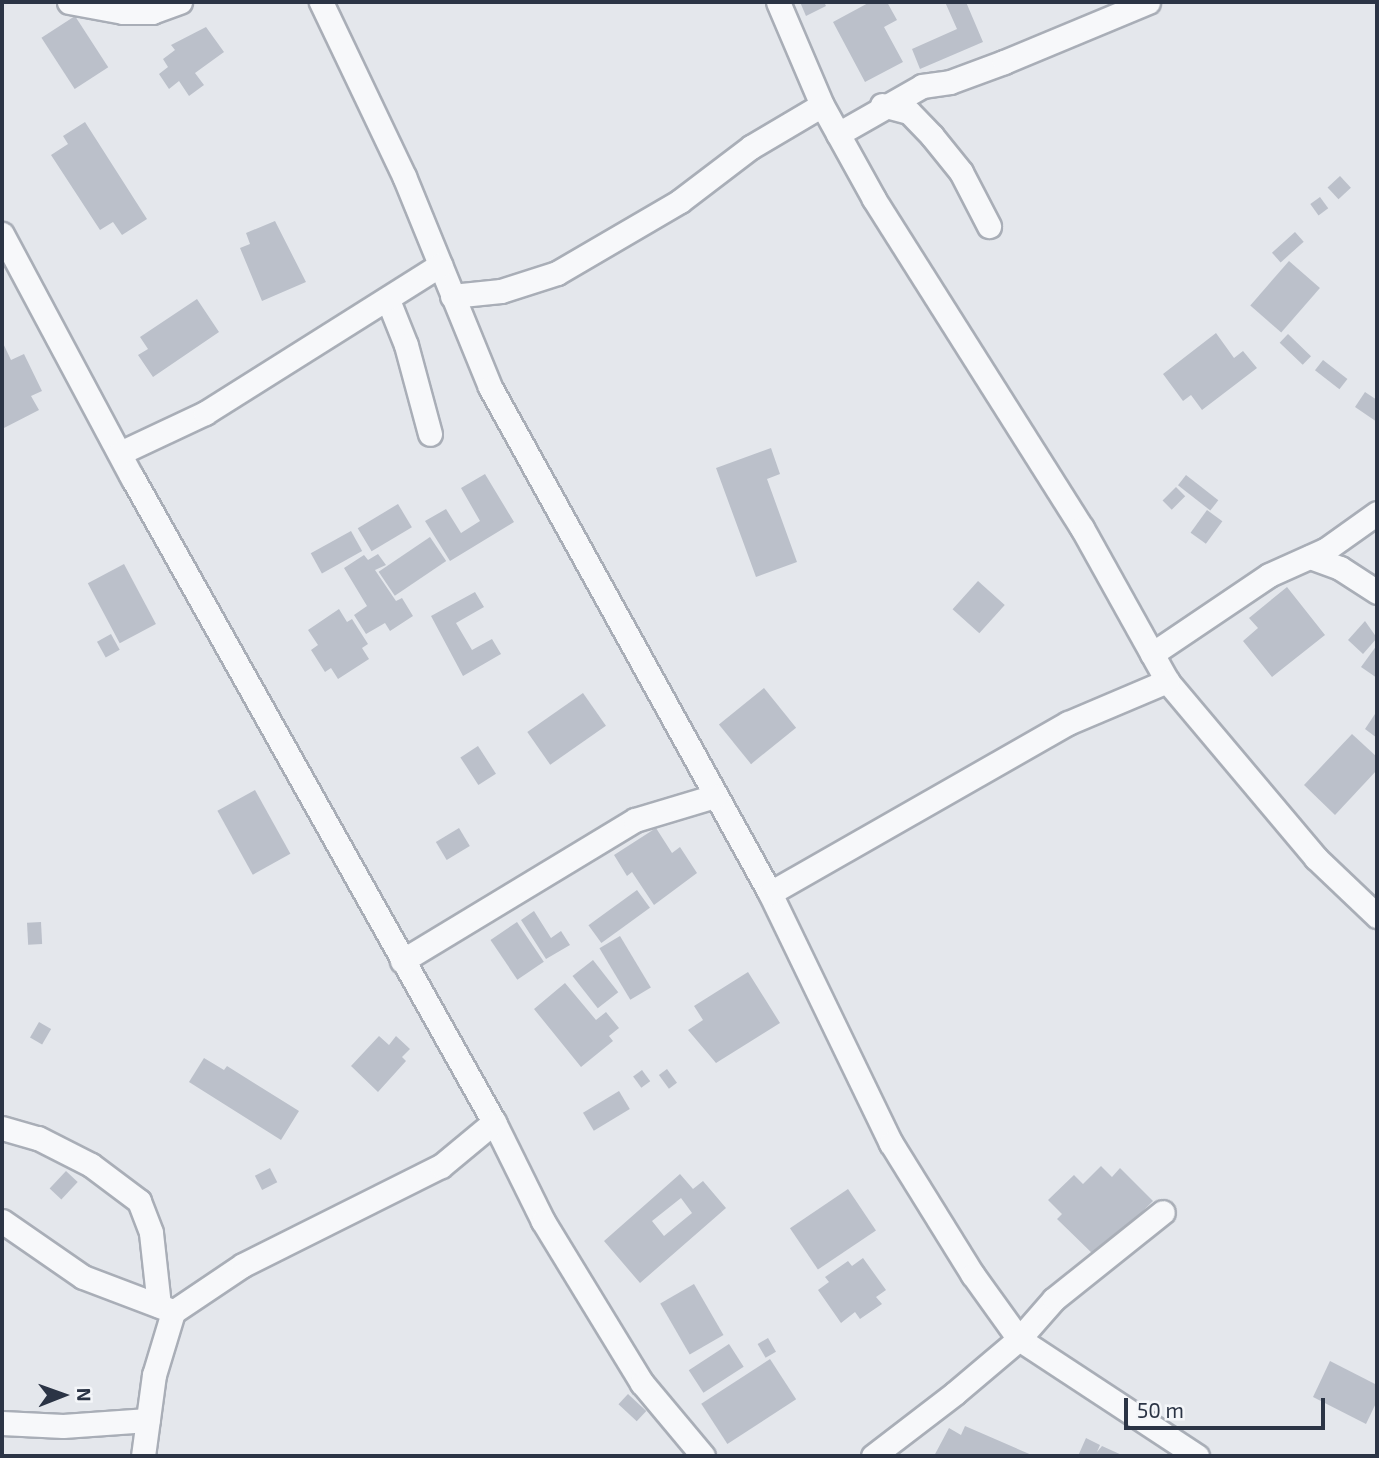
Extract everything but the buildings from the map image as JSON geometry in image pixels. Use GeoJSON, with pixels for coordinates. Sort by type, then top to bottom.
{"type":"FeatureCollection","features":[{"type":"Feature","properties":{"kind":"street"},"geometry":{"type":"LineString","coordinates":[[69,2],[122,12],[152,12],[180,2]]}},
{"type":"Feature","properties":{"kind":"street"},"geometry":{"type":"LineString","coordinates":[[321,2],[404,176],[490,387],[770,893],[891,1143],[973,1275],[1019,1339],[1197,1456]]}},
{"type":"Feature","properties":{"kind":"street"},"geometry":{"type":"LineString","coordinates":[[778,2],[822,106],[838,134],[929,290],[1082,528],[1167,681],[1316,858],[1377,916]]}},
{"type":"Feature","properties":{"kind":"street"},"geometry":{"type":"LineString","coordinates":[[838,134],[882,105],[922,86],[950,82],[1074,36],[1148,2]]}},
{"type":"Feature","properties":{"kind":"street"},"geometry":{"type":"LineString","coordinates":[[882,105],[909,112],[932,136],[961,172],[989,226]]}},
{"type":"Feature","properties":{"kind":"street"},"geometry":{"type":"LineString","coordinates":[[452,296],[501,291],[557,273],[680,201],[751,147],[822,106]]}},
{"type":"Feature","properties":{"kind":"street"},"geometry":{"type":"LineString","coordinates":[[2,234],[120,453],[494,1122],[543,1222],[642,1383],[703,1456]]}},
{"type":"Feature","properties":{"kind":"street"},"geometry":{"type":"LineString","coordinates":[[120,453],[205,413],[440,265]]}},
{"type":"Feature","properties":{"kind":"street"},"geometry":{"type":"LineString","coordinates":[[388,300],[406,345],[430,434]]}},
{"type":"Feature","properties":{"kind":"street"},"geometry":{"type":"LineString","coordinates":[[1152,654],[1269,575],[1310,557],[1377,513]]}},
{"type":"Feature","properties":{"kind":"street"},"geometry":{"type":"LineString","coordinates":[[1310,557],[1340,568],[1377,593]]}},
{"type":"Feature","properties":{"kind":"street"},"geometry":{"type":"LineString","coordinates":[[770,893],[1068,723],[1167,681]]}},
{"type":"Feature","properties":{"kind":"street"},"geometry":{"type":"LineString","coordinates":[[402,961],[635,820],[715,796]]}},
{"type":"Feature","properties":{"kind":"street"},"geometry":{"type":"LineString","coordinates":[[166,1309],[243,1265],[441,1166],[494,1122]]}},
{"type":"Feature","properties":{"kind":"street"},"geometry":{"type":"LineString","coordinates":[[2,1128],[38,1138],[91,1165],[139,1201],[150,1233],[166,1309],[144,1456]]}},
{"type":"Feature","properties":{"kind":"street"},"geometry":{"type":"LineString","coordinates":[[873,1456],[1019,1339],[1054,1299],[1163,1212]]}},
{"type":"Feature","properties":{"kind":"street"},"geometry":{"type":"LineString","coordinates":[[2,1222],[83,1277],[166,1309]]}},
{"type":"Feature","properties":{"kind":"street"},"geometry":{"type":"LineString","coordinates":[[2,1423],[63,1426],[148,1420]]}}]}
